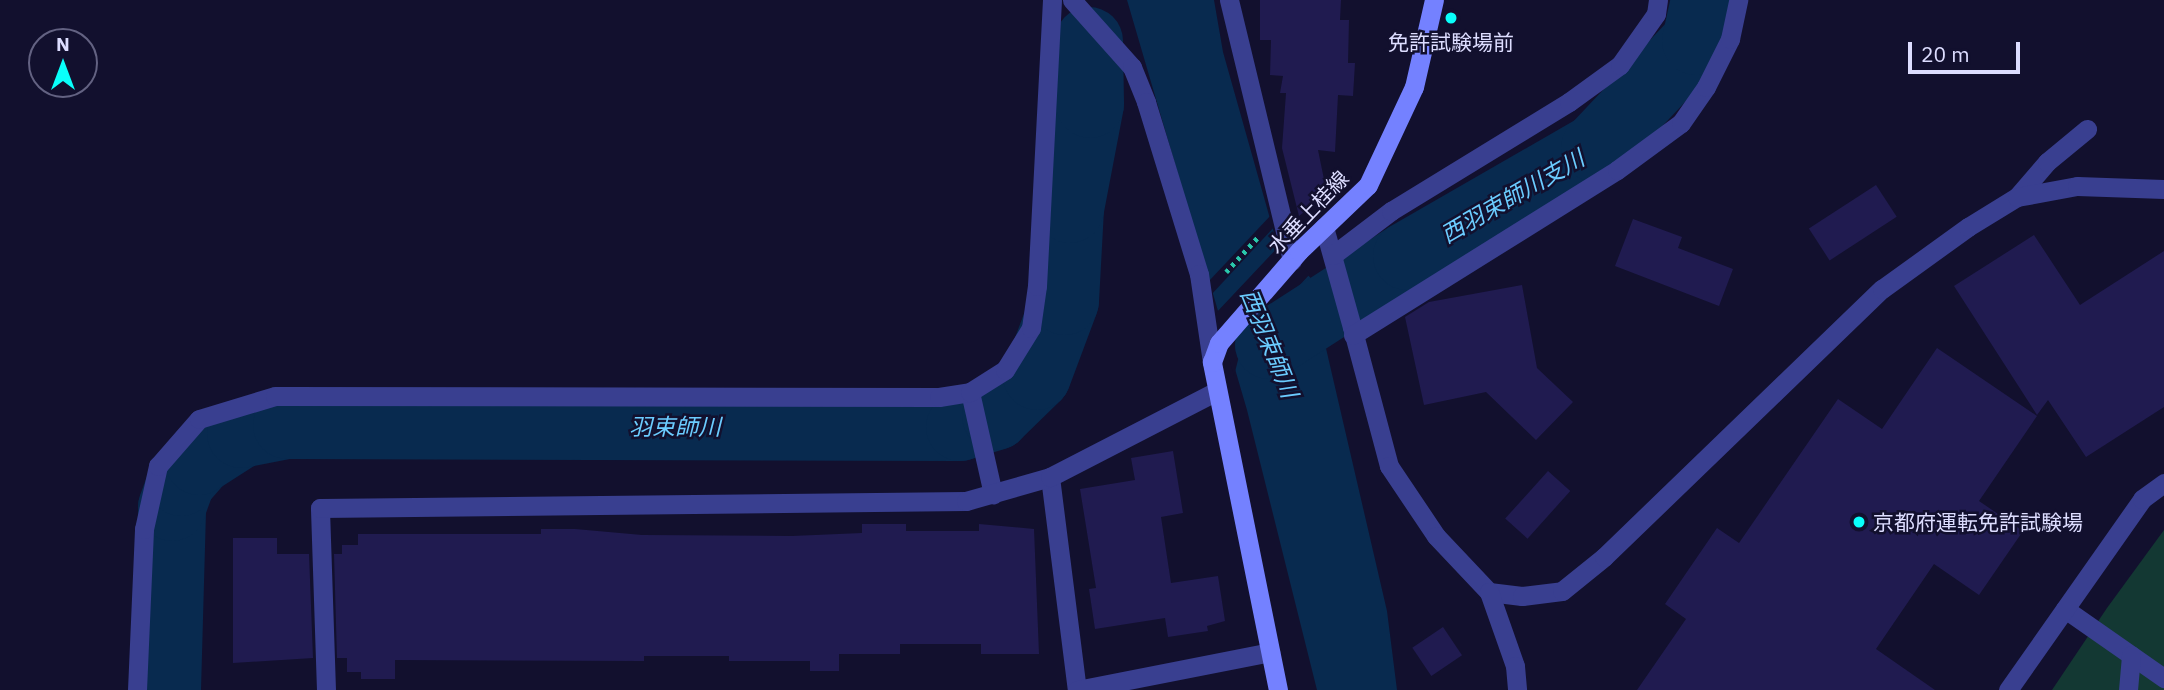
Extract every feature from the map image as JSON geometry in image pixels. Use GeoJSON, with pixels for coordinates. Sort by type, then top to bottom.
{"type":"FeatureCollection","features":[{"type":"Feature","properties":{"kind":"main road","name":"水垂上桂線"},"geometry":{"type":"LineString","coordinates":[[1278,690],[1212,362],[1219,343],[1296,256],[1368,185],[1402,116],[1426,47],[1434,0]]}},
{"type":"Feature","properties":{"kind":"street"},"geometry":{"type":"LineString","coordinates":[[137,690],[144,529],[158,466],[199,419],[275,396],[939,397],[970,392],[1005,370],[1031,328],[1052,0]]}},
{"type":"Feature","properties":{"kind":"street"},"geometry":{"type":"LineString","coordinates":[[1072,0],[1132,67],[1146,102],[1199,274],[1212,362]]}},
{"type":"Feature","properties":{"kind":"street"},"geometry":{"type":"LineString","coordinates":[[1229,0],[1296,256]]}},
{"type":"Feature","properties":{"kind":"street"},"geometry":{"type":"LineString","coordinates":[[1333,255],[1391,211],[1569,102],[1620,65],[1656,14],[1658,0]]}},
{"type":"Feature","properties":{"kind":"street"},"geometry":{"type":"LineString","coordinates":[[1353,331],[1617,170],[1681,123],[1706,87],[1730,39],[1738,0]]}},
{"type":"Feature","properties":{"kind":"street"},"geometry":{"type":"LineString","coordinates":[[1489,593],[1522,596],[1562,591],[1604,558],[1882,289],[2017,197],[2047,162],[2087,128]]}},
{"type":"Feature","properties":{"kind":"street"},"geometry":{"type":"LineString","coordinates":[[2017,197],[2077,186],[2164,189]]}},
{"type":"Feature","properties":{"kind":"street"},"geometry":{"type":"LineString","coordinates":[[1324,227],[1388,466],[1436,536],[1489,593],[1515,666],[1517,690]]}},
{"type":"Feature","properties":{"kind":"street"},"geometry":{"type":"LineString","coordinates":[[970,392],[993,494]]}},
{"type":"Feature","properties":{"kind":"street"},"geometry":{"type":"LineString","coordinates":[[326,690],[320,508],[966,501],[1050,477],[1216,392]]}},
{"type":"Feature","properties":{"kind":"street"},"geometry":{"type":"LineString","coordinates":[[1050,477],[1077,690],[1270,652]]}},
{"type":"Feature","properties":{"kind":"street"},"geometry":{"type":"LineString","coordinates":[[2008,690],[2143,499],[2164,483]]}},
{"type":"Feature","properties":{"kind":"street"},"geometry":{"type":"LineString","coordinates":[[2065,609],[2131,655],[2160,668]]}},
{"type":"Feature","properties":{"kind":"street"},"geometry":{"type":"LineString","coordinates":[[2128,690],[2131,655]]}},
{"type":"Feature","properties":{"kind":"path"},"geometry":{"type":"LineString","coordinates":[[1220,279],[1265,230]]}},
{"type":"Feature","properties":{"kind":"green space"},"geometry":{"type":"Polygon","coordinates":[[[2164,530],[2164,690],[2052,690],[2107,608],[2164,530]]]}},
{"type":"Feature","properties":{"kind":"water","name":"西羽束師川"},"geometry":{"type":"Polygon","coordinates":[[[1127,0],[1214,0],[1223,52],[1278,247],[1316,283],[1323,319],[1515,205],[1523,210],[1397,290],[1325,344],[1387,611],[1397,690],[1317,690],[1247,410],[1127,0]]]}},
{"type":"Feature","properties":{"kind":"water"},"geometry":{"type":"Polygon","coordinates":[[[1082,40],[1094,41],[1108,60],[1104,104],[1060,104],[1065,55],[1082,40]]]}},
{"type":"Feature","properties":{"kind":"pier"},"geometry":{"type":"Polygon","coordinates":[[[1272,214],[1275,226],[1211,295],[1209,281],[1272,214]]]}},
{"type":"Feature","properties":{"kind":"pier"},"geometry":{"type":"Polygon","coordinates":[[[1281,244],[1310,274],[1241,348],[1234,376],[1216,313],[1281,244]]]}},
{"type":"Feature","properties":{"kind":"building"},"geometry":{"type":"Polygon","coordinates":[[[1260,0],[1341,0],[1340,20],[1349,20],[1348,63],[1355,63],[1353,96],[1338,95],[1335,152],[1318,150],[1327,194],[1299,216],[1282,148],[1286,93],[1280,93],[1283,76],[1270,75],[1271,40],[1260,40],[1260,0]]]}},
{"type":"Feature","properties":{"kind":"building"},"geometry":{"type":"Polygon","coordinates":[[[1876,185],[1897,217],[1830,260],[1809,229],[1876,185]]]}},
{"type":"Feature","properties":{"kind":"building"},"geometry":{"type":"Polygon","coordinates":[[[1633,219],[1682,237],[1678,248],[1733,269],[1719,306],[1615,266],[1633,219]]]}},
{"type":"Feature","properties":{"kind":"building"},"geometry":{"type":"Polygon","coordinates":[[[2034,235],[2080,305],[2164,251],[2164,407],[2086,457],[2048,400],[2037,415],[1954,286],[2034,235]]]}},
{"type":"Feature","properties":{"kind":"building"},"geometry":{"type":"Polygon","coordinates":[[[1522,285],[1537,368],[1573,402],[1536,440],[1486,392],[1424,405],[1405,317],[1429,302],[1522,285]]]}},
{"type":"Feature","properties":{"kind":"building","name":"京都府運転免許試験場"},"geometry":{"type":"Polygon","coordinates":[[[1937,348],[2037,416],[1979,501],[2023,531],[1979,595],[1934,564],[1876,649],[1935,690],[1637,690],[1686,619],[1665,604],[1717,528],[1739,543],[1838,399],[1882,429],[1937,348]]]}},
{"type":"Feature","properties":{"kind":"building"},"geometry":{"type":"Polygon","coordinates":[[[1173,451],[1183,513],[1161,517],[1171,583],[1218,576],[1225,621],[1207,626],[1208,631],[1168,637],[1165,618],[1095,629],[1089,589],[1096,588],[1080,489],[1135,480],[1131,458],[1173,451]]]}},
{"type":"Feature","properties":{"kind":"building"},"geometry":{"type":"Polygon","coordinates":[[[1548,471],[1570,491],[1527,539],[1505,519],[1548,471]]]}},
{"type":"Feature","properties":{"kind":"building"},"geometry":{"type":"Polygon","coordinates":[[[862,524],[906,524],[906,531],[979,531],[979,524],[1034,529],[1039,654],[981,654],[981,644],[900,644],[900,654],[839,654],[839,671],[810,671],[810,661],[729,661],[729,656],[644,656],[644,661],[395,660],[395,679],[361,679],[361,672],[347,672],[347,658],[337,658],[334,554],[342,554],[342,545],[358,545],[358,534],[541,534],[541,529],[575,529],[642,535],[792,536],[862,533],[862,524]]]}},
{"type":"Feature","properties":{"kind":"building"},"geometry":{"type":"Polygon","coordinates":[[[233,538],[277,538],[277,554],[309,554],[313,658],[233,663],[233,538]]]}},
{"type":"Feature","properties":{"kind":"building"},"geometry":{"type":"Polygon","coordinates":[[[1443,627],[1462,655],[1431,676],[1412,648],[1443,627]]]}},
{"type":"Feature","properties":{"kind":"waterway","name":"西羽束師川支川"},"geometry":{"type":"LineString","coordinates":[[1269,345],[1407,256],[1595,148],[1696,41],[1705,0]]}},
{"type":"Feature","properties":{"kind":"waterway","name":"羽束師川"},"geometry":{"type":"LineString","coordinates":[[167,690],[172,507],[181,482],[199,461],[241,434],[287,425],[960,427],[996,416],[1037,376],[1065,301],[1070,209],[1090,104],[1089,41]]}},
{"type":"Feature","properties":{"kind":"place","name":"免許試験場前"},"geometry":{"type":"Point","coordinates":[1451,18]}},
{"type":"Feature","properties":{"kind":"place","name":"京都府運転免許試験場"},"geometry":{"type":"Point","coordinates":[1859,522]}}]}
